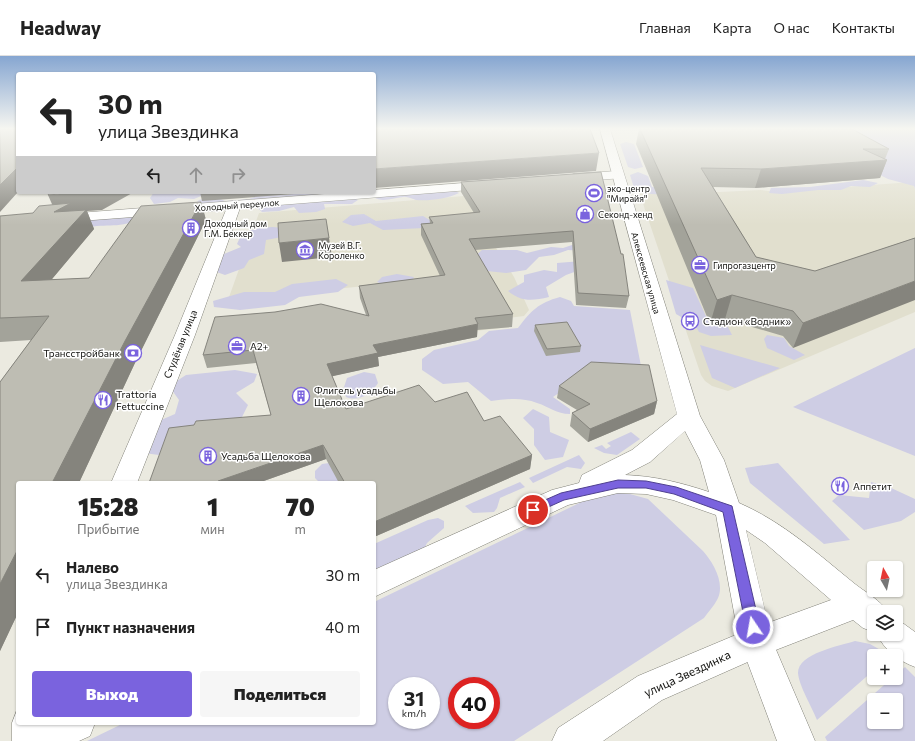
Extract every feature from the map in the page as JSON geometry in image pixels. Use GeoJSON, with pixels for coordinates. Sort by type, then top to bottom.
{"type":"FeatureCollection","features":[{"type":"Feature","properties":{"kind":"street","name":"Алексеевская улица"},"geometry":{"type":"LineString","coordinates":[[614,161],[689,416],[712,460],[728,509]]}},
{"type":"Feature","properties":{"kind":"street"},"geometry":{"type":"LineString","coordinates":[[562,179],[618,175]]}},
{"type":"Feature","properties":{"kind":"street","name":"Холодный переулок"},"geometry":{"type":"LineString","coordinates":[[376,194],[504,184]]}},
{"type":"Feature","properties":{"kind":"street","name":"Холодный переулок"},"geometry":{"type":"LineString","coordinates":[[0,223],[376,194]]}},
{"type":"Feature","properties":{"kind":"street","name":"Студёная улица"},"geometry":{"type":"LineString","coordinates":[[125,481],[185,335],[235,205]]}},
{"type":"Feature","properties":{"kind":"street"},"geometry":{"type":"LineString","coordinates":[[376,583],[561,497],[641,456],[689,416]]}},
{"type":"Feature","properties":{"kind":"street"},"geometry":{"type":"LineString","coordinates":[[561,497],[618,484],[646,484],[676,491],[728,509],[752,520],[775,535],[866,611]]}},
{"type":"Feature","properties":{"kind":"street"},"geometry":{"type":"LineString","coordinates":[[728,509],[756,642],[796,741]]}},
{"type":"Feature","properties":{"kind":"street","name":"улица Звездинка"},"geometry":{"type":"LineString","coordinates":[[571,741],[650,688],[756,642],[866,611]]}},
{"type":"Feature","properties":{"kind":"street"},"geometry":{"type":"LineString","coordinates":[[902,641],[915,652]]}},
{"type":"Feature","properties":{"kind":"street"},"geometry":{"type":"LineString","coordinates":[[30,725],[31,741]]}},
{"type":"Feature","properties":{"kind":"street"},"geometry":{"type":"LineString","coordinates":[[39,741],[73,725]]}},
{"type":"Feature","properties":{"kind":"shaded area"},"geometry":{"type":"Polygon","coordinates":[[[626,161],[641,161],[643,167],[635,169],[628,167],[626,161]]]}},
{"type":"Feature","properties":{"kind":"shaded area"},"geometry":{"type":"Polygon","coordinates":[[[852,161],[915,161],[915,189],[914,186],[888,179],[852,161]]]}},
{"type":"Feature","properties":{"kind":"shaded area"},"geometry":{"type":"Polygon","coordinates":[[[638,172],[648,176],[652,187],[673,188],[673,195],[651,194],[634,188],[630,175],[638,172]]]}},
{"type":"Feature","properties":{"kind":"shaded area"},"geometry":{"type":"Polygon","coordinates":[[[863,180],[878,183],[870,187],[851,186],[841,190],[818,190],[782,194],[769,193],[771,188],[810,187],[863,180]]]}},
{"type":"Feature","properties":{"kind":"shaded area"},"geometry":{"type":"Polygon","coordinates":[[[912,182],[915,189],[915,312],[728,391],[712,386],[705,381],[701,375],[638,189],[720,192],[761,190],[777,192],[912,182]]]}},
{"type":"Feature","properties":{"kind":"shaded area"},"geometry":{"type":"Polygon","coordinates":[[[452,189],[459,193],[449,197],[432,200],[416,200],[405,197],[380,200],[373,197],[452,189]]]}},
{"type":"Feature","properties":{"kind":"shaded area"},"geometry":{"type":"Polygon","coordinates":[[[153,194],[206,194],[194,199],[178,198],[170,202],[154,204],[150,198],[153,194]]]}},
{"type":"Feature","properties":{"kind":"shaded area"},"geometry":{"type":"Polygon","coordinates":[[[337,194],[149,208],[195,204],[199,200],[213,196],[225,201],[249,199],[257,196],[337,194]]]}},
{"type":"Feature","properties":{"kind":"shaded area"},"geometry":{"type":"Polygon","coordinates":[[[464,196],[514,277],[529,310],[524,316],[507,318],[511,327],[475,331],[434,279],[228,300],[259,213],[464,196]]]}},
{"type":"Feature","properties":{"kind":"shaded area"},"geometry":{"type":"Polygon","coordinates":[[[352,197],[358,200],[352,204],[324,204],[325,209],[316,212],[299,213],[294,207],[279,211],[262,212],[257,207],[266,204],[352,197]]]}},
{"type":"Feature","properties":{"kind":"shaded area"},"geometry":{"type":"Polygon","coordinates":[[[364,214],[376,221],[423,216],[433,222],[424,228],[383,230],[370,223],[353,226],[342,222],[351,215],[364,214]]]}},
{"type":"Feature","properties":{"kind":"shaded area"},"geometry":{"type":"Polygon","coordinates":[[[129,215],[139,219],[123,224],[82,229],[87,218],[96,220],[109,216],[129,215]]]}},
{"type":"Feature","properties":{"kind":"shaded area"},"geometry":{"type":"Polygon","coordinates":[[[273,227],[291,229],[282,237],[266,240],[264,254],[249,260],[244,268],[225,275],[214,271],[224,254],[241,247],[237,244],[242,233],[258,228],[273,227]]]}},
{"type":"Feature","properties":{"kind":"shaded area"},"geometry":{"type":"Polygon","coordinates":[[[584,241],[586,251],[568,250],[554,255],[539,257],[526,270],[506,273],[477,270],[471,260],[482,250],[517,250],[527,253],[551,247],[563,248],[584,241]]]}},
{"type":"Feature","properties":{"kind":"shaded area"},"geometry":{"type":"Polygon","coordinates":[[[582,261],[588,267],[566,275],[546,287],[549,297],[527,300],[513,295],[508,291],[524,282],[524,275],[544,270],[557,272],[557,263],[582,261]]]}},
{"type":"Feature","properties":{"kind":"shaded area"},"geometry":{"type":"Polygon","coordinates":[[[397,274],[414,277],[411,283],[390,287],[377,282],[382,277],[397,274]]]}},
{"type":"Feature","properties":{"kind":"shaded area"},"geometry":{"type":"Polygon","coordinates":[[[336,279],[348,285],[338,292],[299,297],[285,305],[240,310],[214,307],[213,301],[244,292],[275,292],[292,284],[336,279]]]}},
{"type":"Feature","properties":{"kind":"shaded area"},"geometry":{"type":"Polygon","coordinates":[[[666,280],[693,288],[710,325],[728,327],[732,335],[711,336],[699,332],[695,325],[676,314],[666,280]]]}},
{"type":"Feature","properties":{"kind":"shaded area"},"geometry":{"type":"Polygon","coordinates":[[[560,297],[571,301],[574,306],[630,310],[641,366],[581,378],[553,397],[570,409],[570,414],[561,413],[531,401],[520,399],[491,401],[468,382],[443,384],[422,370],[422,359],[434,350],[478,340],[489,331],[518,328],[540,305],[560,297]]]}},
{"type":"Feature","properties":{"kind":"shaded area"},"geometry":{"type":"Polygon","coordinates":[[[767,335],[784,338],[789,346],[805,355],[794,360],[767,348],[764,339],[767,335]]]}},
{"type":"Feature","properties":{"kind":"shaded area"},"geometry":{"type":"Polygon","coordinates":[[[700,345],[780,368],[735,388],[712,378],[700,345]]]}},
{"type":"Feature","properties":{"kind":"shaded area"},"geometry":{"type":"Polygon","coordinates":[[[915,348],[915,456],[793,407],[915,348]]]}},
{"type":"Feature","properties":{"kind":"shaded area"},"geometry":{"type":"Polygon","coordinates":[[[235,370],[257,374],[254,382],[236,393],[248,405],[239,423],[159,455],[136,452],[140,429],[175,414],[179,400],[169,386],[186,375],[235,370]]]}},
{"type":"Feature","properties":{"kind":"shaded area"},"geometry":{"type":"Polygon","coordinates":[[[364,372],[375,374],[378,383],[372,391],[360,398],[346,397],[343,390],[347,378],[364,372]]]}},
{"type":"Feature","properties":{"kind":"shaded area"},"geometry":{"type":"Polygon","coordinates":[[[533,409],[549,417],[550,432],[569,440],[563,457],[545,460],[534,445],[534,429],[523,418],[533,409]]]}},
{"type":"Feature","properties":{"kind":"shaded area"},"geometry":{"type":"Polygon","coordinates":[[[631,432],[640,439],[617,455],[604,453],[594,448],[602,445],[606,449],[611,446],[607,443],[631,432]]]}},
{"type":"Feature","properties":{"kind":"shaded area"},"geometry":{"type":"Polygon","coordinates":[[[579,455],[585,463],[581,469],[567,467],[533,483],[529,478],[579,455]]]}},
{"type":"Feature","properties":{"kind":"shaded area"},"geometry":{"type":"Polygon","coordinates":[[[336,462],[373,468],[341,481],[318,481],[315,478],[315,471],[322,464],[336,462]]]}},
{"type":"Feature","properties":{"kind":"shaded area"},"geometry":{"type":"Polygon","coordinates":[[[778,463],[850,540],[824,544],[750,483],[745,468],[778,463]]]}},
{"type":"Feature","properties":{"kind":"shaded area"},"geometry":{"type":"Polygon","coordinates":[[[520,482],[525,487],[500,498],[494,512],[473,513],[465,506],[520,482]]]}},
{"type":"Feature","properties":{"kind":"shaded area"},"geometry":{"type":"Polygon","coordinates":[[[871,482],[889,487],[915,499],[915,512],[901,521],[864,530],[832,501],[839,495],[869,498],[871,482]]]}},
{"type":"Feature","properties":{"kind":"shaded area"},"geometry":{"type":"Polygon","coordinates":[[[613,492],[630,494],[648,499],[703,551],[714,567],[719,580],[719,594],[716,602],[704,618],[514,741],[87,741],[120,725],[376,725],[376,601],[598,494],[613,492]]]}},
{"type":"Feature","properties":{"kind":"shaded area"},"geometry":{"type":"Polygon","coordinates":[[[438,518],[444,521],[444,528],[427,543],[423,551],[376,578],[376,543],[428,520],[438,518]]]}},
{"type":"Feature","properties":{"kind":"shaded area"},"geometry":{"type":"Polygon","coordinates":[[[855,641],[870,644],[879,649],[867,649],[867,676],[817,720],[801,684],[798,673],[800,666],[805,660],[812,655],[855,641]]]}},
{"type":"Feature","properties":{"kind":"shaded area"},"geometry":{"type":"Polygon","coordinates":[[[905,667],[915,677],[915,741],[827,741],[825,737],[867,700],[867,729],[903,729],[903,693],[875,693],[884,685],[903,685],[903,669],[905,667]]]}},
{"type":"Feature","properties":{"kind":"building"},"geometry":{"type":"Polygon","coordinates":[[[0,161],[16,161],[16,169],[0,185],[0,161]]]}},
{"type":"Feature","properties":{"kind":"building"},"geometry":{"type":"Polygon","coordinates":[[[376,161],[487,161],[376,169],[376,161]]]}},
{"type":"Feature","properties":{"kind":"building"},"geometry":{"type":"Polygon","coordinates":[[[654,161],[873,161],[761,169],[701,168],[756,257],[815,271],[915,238],[915,281],[803,323],[793,311],[732,295],[717,300],[654,161]]]}},
{"type":"Feature","properties":{"kind":"building"},"geometry":{"type":"Polygon","coordinates":[[[601,172],[621,254],[623,254],[629,296],[578,293],[573,231],[469,239],[513,314],[475,318],[478,324],[373,345],[378,353],[327,364],[346,409],[419,385],[435,402],[467,392],[484,421],[500,416],[532,455],[376,521],[376,481],[344,481],[323,445],[218,481],[150,481],[169,428],[194,425],[196,421],[271,415],[253,350],[203,355],[215,317],[275,312],[321,304],[369,316],[359,286],[445,275],[421,224],[433,223],[429,217],[480,212],[461,182],[601,172]]]}},
{"type":"Feature","properties":{"kind":"building"},"geometry":{"type":"Polygon","coordinates":[[[201,202],[125,341],[53,481],[16,481],[16,553],[0,584],[0,382],[49,316],[0,318],[0,216],[33,213],[39,206],[71,203],[54,212],[86,210],[21,281],[89,278],[141,206],[201,202]]]}},
{"type":"Feature","properties":{"kind":"building"},"geometry":{"type":"Polygon","coordinates":[[[326,219],[329,238],[279,243],[278,223],[326,219]]]}},
{"type":"Feature","properties":{"kind":"building"},"geometry":{"type":"Polygon","coordinates":[[[567,322],[581,346],[547,349],[535,325],[567,322]]]}},
{"type":"Feature","properties":{"kind":"building"},"geometry":{"type":"Polygon","coordinates":[[[591,362],[649,365],[657,401],[590,429],[572,413],[590,404],[559,386],[591,362]]]}},
{"type":"Feature","properties":{"kind":"place","name":"эко-центр \"Мирайя\""},"geometry":{"type":"Point","coordinates":[594,193]}},
{"type":"Feature","properties":{"kind":"place","name":"Секонд-хенд"},"geometry":{"type":"Point","coordinates":[585,214]}},
{"type":"Feature","properties":{"kind":"place","name":"Доходный дом Г.М. Беккер"},"geometry":{"type":"Point","coordinates":[191,228]}},
{"type":"Feature","properties":{"kind":"place","name":"Музей В.Г. Короленко"},"geometry":{"type":"Point","coordinates":[305,250]}},
{"type":"Feature","properties":{"kind":"place","name":"Гипрогазцентр"},"geometry":{"type":"Point","coordinates":[700,265]}},
{"type":"Feature","properties":{"kind":"place","name":"Стадион «Водник»"},"geometry":{"type":"Point","coordinates":[690,321]}},
{"type":"Feature","properties":{"kind":"place","name":"А2+"},"geometry":{"type":"Point","coordinates":[237,346]}},
{"type":"Feature","properties":{"kind":"place","name":"Трансстройбанк"},"geometry":{"type":"Point","coordinates":[133,353]}},
{"type":"Feature","properties":{"kind":"place","name":"Флигель усадьбы Щелокова"},"geometry":{"type":"Point","coordinates":[301,396]}},
{"type":"Feature","properties":{"kind":"place","name":"Trattoria Fettuccine"},"geometry":{"type":"Point","coordinates":[103,400]}},
{"type":"Feature","properties":{"kind":"place","name":"Усадьба Щелокова"},"geometry":{"type":"Point","coordinates":[208,456]}},
{"type":"Feature","properties":{"kind":"place","name":"Аппетит"},"geometry":{"type":"Point","coordinates":[840,486]}},
{"type":"Feature","properties":{"kind":"route"},"geometry":{"type":"LineString","coordinates":[[533,510],[561,497],[618,484],[646,484],[676,491],[728,509],[753,627]]}}]}
